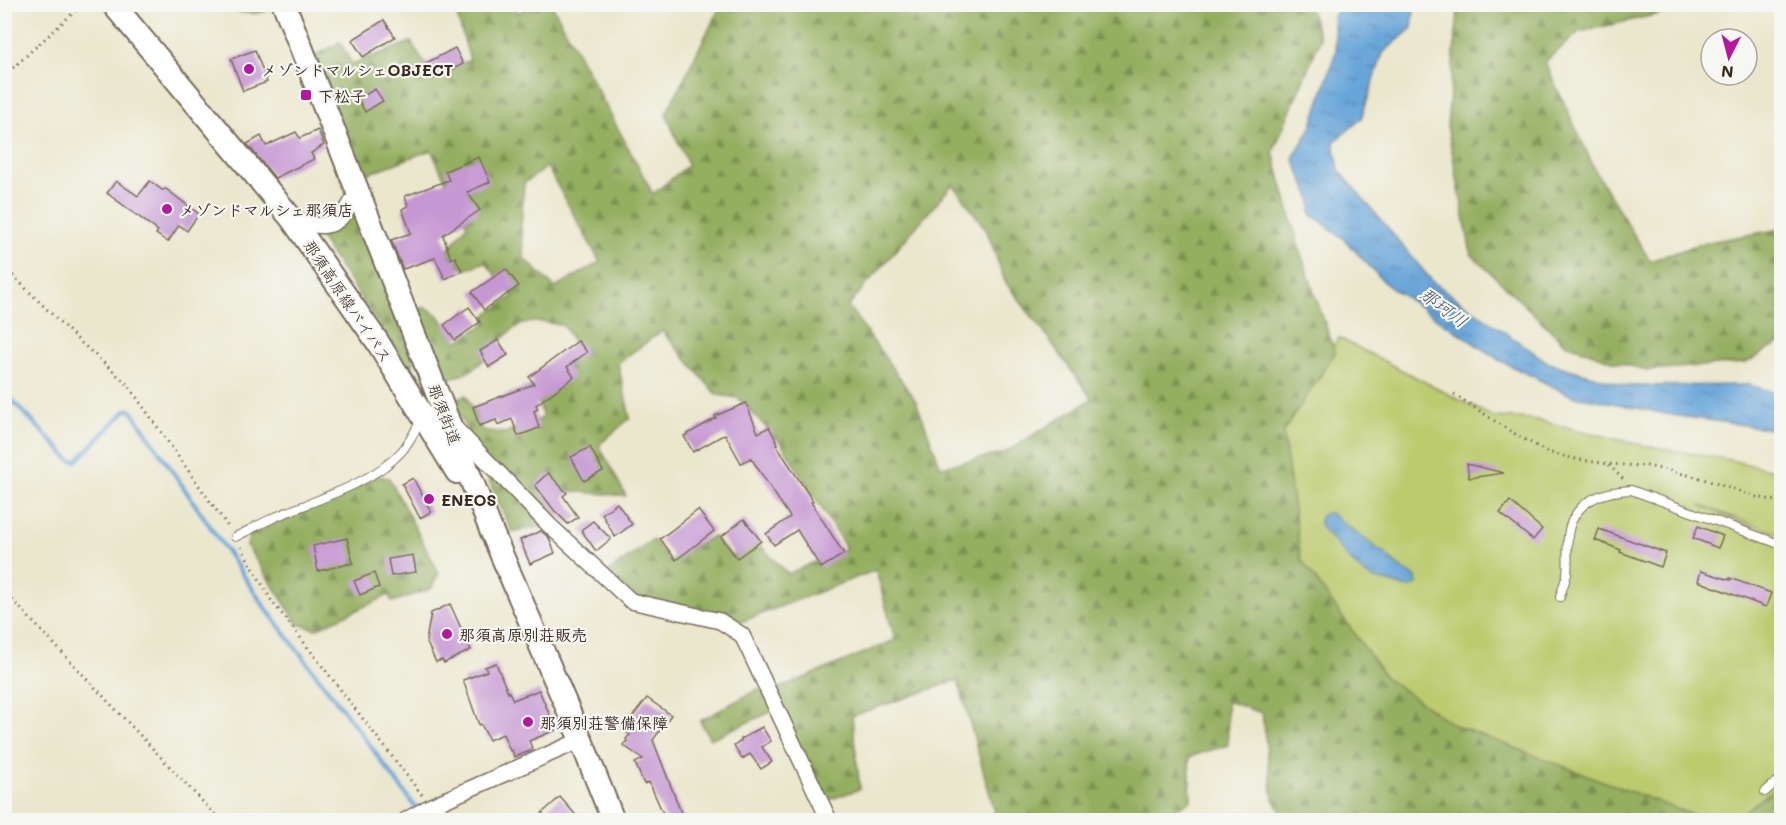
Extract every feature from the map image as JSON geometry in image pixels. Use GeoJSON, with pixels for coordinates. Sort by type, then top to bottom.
{"type":"FeatureCollection","features":[{"type":"Feature","properties":{"kind":"main road","name":"那須高原線バイパス"},"geometry":{"type":"LineString","coordinates":[[113,4],[292,219],[376,341],[491,530]]}},
{"type":"Feature","properties":{"kind":"main road","name":"那須街道"},"geometry":{"type":"LineString","coordinates":[[284,4],[491,530],[613,820]]}},
{"type":"Feature","properties":{"kind":"street"},"geometry":{"type":"LineString","coordinates":[[292,219],[310,226],[326,226],[340,219],[350,208],[357,191]]}},
{"type":"Feature","properties":{"kind":"street"},"geometry":{"type":"LineString","coordinates":[[449,422],[549,525],[631,601],[720,621],[742,634],[829,820]]}},
{"type":"Feature","properties":{"kind":"street"},"geometry":{"type":"LineString","coordinates":[[408,819],[426,808],[581,740]]}},
{"type":"Feature","properties":{"kind":"lane"},"geometry":{"type":"LineString","coordinates":[[235,537],[337,492],[384,466],[401,452],[424,417]]}},
{"type":"Feature","properties":{"kind":"lane"},"geometry":{"type":"LineString","coordinates":[[1560,597],[1567,575],[1570,526],[1579,510],[1596,496],[1631,490],[1782,545]]}},
{"type":"Feature","properties":{"kind":"lane"},"geometry":{"type":"LineString","coordinates":[[1765,792],[1782,777]]}},
{"type":"Feature","properties":{"kind":"path"},"geometry":{"type":"LineString","coordinates":[[4,76],[83,4]]}},
{"type":"Feature","properties":{"kind":"path"},"geometry":{"type":"LineString","coordinates":[[1454,393],[1510,431],[1547,452],[1607,464],[1658,468],[1782,502]]}},
{"type":"Feature","properties":{"kind":"path"},"geometry":{"type":"LineString","coordinates":[[1607,464],[1628,483],[1631,490]]}},
{"type":"Feature","properties":{"kind":"path"},"geometry":{"type":"LineString","coordinates":[[4,591],[220,820]]}},
{"type":"Feature","properties":{"kind":"green space"},"geometry":{"type":"Polygon","coordinates":[[[213,5],[278,5],[262,12],[246,13],[213,5]]]}},
{"type":"Feature","properties":{"kind":"green space"},"geometry":{"type":"Polygon","coordinates":[[[454,5],[515,5],[518,13],[531,5],[552,5],[653,194],[688,165],[666,114],[721,5],[1309,5],[1320,40],[1273,152],[1300,251],[1335,353],[1283,432],[1301,559],[1386,678],[1454,725],[1706,820],[1286,820],[1273,799],[1262,713],[1227,701],[1228,745],[1189,757],[1191,801],[1155,820],[997,820],[958,680],[852,716],[860,789],[828,800],[813,779],[780,708],[710,739],[700,721],[758,689],[773,691],[895,640],[876,570],[738,623],[634,596],[608,572],[653,540],[670,561],[713,536],[732,557],[757,542],[788,574],[846,548],[782,444],[738,398],[717,395],[662,331],[618,363],[630,418],[599,445],[626,496],[569,491],[556,502],[557,524],[512,532],[453,400],[466,395],[482,430],[505,433],[543,418],[538,399],[580,354],[564,326],[547,322],[529,322],[511,331],[471,371],[445,379],[415,310],[426,307],[439,316],[457,342],[485,324],[486,315],[513,296],[485,262],[465,270],[446,253],[467,225],[431,150],[362,176],[315,56],[340,42],[352,64],[411,42],[433,76],[470,60],[454,5]],[[547,167],[524,183],[521,227],[524,258],[555,288],[600,262],[547,167]],[[953,184],[848,306],[916,401],[941,467],[1004,453],[1092,399],[1005,282],[987,231],[953,184]]]}},
{"type":"Feature","properties":{"kind":"green space"},"geometry":{"type":"Polygon","coordinates":[[[1460,5],[1699,5],[1579,32],[1545,62],[1597,174],[1650,261],[1703,243],[1781,229],[1781,342],[1746,363],[1647,370],[1615,362],[1564,343],[1471,254],[1447,125],[1460,5]]]}},
{"type":"Feature","properties":{"kind":"green space"},"geometry":{"type":"Polygon","coordinates":[[[355,213],[415,363],[411,366],[406,364],[318,235],[339,228],[355,213]]]}},
{"type":"Feature","properties":{"kind":"green space"},"geometry":{"type":"Polygon","coordinates":[[[1339,338],[1493,417],[1532,419],[1642,445],[1730,460],[1781,472],[1781,535],[1700,505],[1781,540],[1781,788],[1743,820],[1682,820],[1450,732],[1381,685],[1292,556],[1274,429],[1339,338]]]}},
{"type":"Feature","properties":{"kind":"green space"},"geometry":{"type":"Polygon","coordinates":[[[378,476],[389,478],[439,573],[431,589],[392,602],[389,595],[316,629],[298,624],[247,546],[249,535],[378,476]]]}},
{"type":"Feature","properties":{"kind":"green space"},"geometry":{"type":"Polygon","coordinates":[[[1781,784],[1781,820],[1733,820],[1781,784]]]}},
{"type":"Feature","properties":{"kind":"water","name":"那珂川"},"geometry":{"type":"Polygon","coordinates":[[[1344,4],[1412,5],[1414,10],[1412,28],[1383,53],[1361,119],[1334,142],[1339,170],[1433,282],[1549,363],[1627,386],[1750,385],[1781,394],[1781,432],[1671,415],[1572,396],[1499,360],[1387,285],[1343,238],[1311,214],[1311,199],[1293,158],[1311,128],[1336,51],[1333,16],[1344,4]]]}},
{"type":"Feature","properties":{"kind":"water"},"geometry":{"type":"Polygon","coordinates":[[[1330,513],[1416,577],[1417,584],[1404,587],[1372,578],[1359,569],[1320,524],[1323,514],[1330,513]]]}},
{"type":"Feature","properties":{"kind":"building"},"geometry":{"type":"Polygon","coordinates":[[[384,20],[395,37],[363,57],[352,40],[384,20]]]}},
{"type":"Feature","properties":{"kind":"building"},"geometry":{"type":"Polygon","coordinates":[[[455,48],[463,64],[434,79],[426,63],[455,48]]]}},
{"type":"Feature","properties":{"kind":"building"},"geometry":{"type":"Polygon","coordinates":[[[255,50],[267,82],[243,91],[231,59],[255,50]]]}},
{"type":"Feature","properties":{"kind":"building"},"geometry":{"type":"Polygon","coordinates":[[[375,89],[383,101],[365,112],[358,99],[375,89]]]}},
{"type":"Feature","properties":{"kind":"building"},"geometry":{"type":"Polygon","coordinates":[[[318,130],[324,145],[311,153],[314,159],[275,178],[247,144],[261,136],[266,146],[296,132],[300,138],[318,130]]]}},
{"type":"Feature","properties":{"kind":"building"},"geometry":{"type":"Polygon","coordinates":[[[479,157],[490,182],[467,192],[480,210],[443,235],[451,259],[455,257],[462,271],[445,279],[435,258],[403,269],[391,240],[411,233],[402,209],[408,206],[405,196],[449,180],[445,171],[479,157]]]}},
{"type":"Feature","properties":{"kind":"building"},"geometry":{"type":"Polygon","coordinates":[[[116,181],[138,196],[150,181],[162,190],[166,189],[199,214],[187,231],[179,225],[168,242],[156,234],[158,231],[107,193],[116,181]]]}},
{"type":"Feature","properties":{"kind":"building"},"geometry":{"type":"Polygon","coordinates":[[[506,269],[519,286],[484,310],[472,292],[506,269]]]}},
{"type":"Feature","properties":{"kind":"building"},"geometry":{"type":"Polygon","coordinates":[[[469,307],[480,322],[455,340],[444,325],[469,307]]]}},
{"type":"Feature","properties":{"kind":"building"},"geometry":{"type":"Polygon","coordinates":[[[498,340],[508,355],[489,367],[480,351],[498,340]]]}},
{"type":"Feature","properties":{"kind":"building"},"geometry":{"type":"Polygon","coordinates":[[[578,341],[587,352],[567,367],[574,377],[536,405],[538,409],[534,411],[539,428],[518,436],[512,419],[498,425],[496,420],[479,426],[473,407],[534,384],[529,377],[578,341]]]}},
{"type":"Feature","properties":{"kind":"building"},"geometry":{"type":"Polygon","coordinates":[[[746,403],[758,433],[769,427],[778,444],[776,445],[844,554],[821,568],[797,530],[774,545],[766,534],[790,517],[751,458],[741,463],[725,434],[693,452],[684,436],[716,418],[715,416],[746,403]]]}},
{"type":"Feature","properties":{"kind":"building"},"geometry":{"type":"Polygon","coordinates":[[[590,447],[603,471],[584,481],[571,457],[590,447]]]}},
{"type":"Feature","properties":{"kind":"building"},"geometry":{"type":"Polygon","coordinates":[[[1467,464],[1504,473],[1469,478],[1467,464]]]}},
{"type":"Feature","properties":{"kind":"building"},"geometry":{"type":"Polygon","coordinates":[[[548,473],[567,493],[563,496],[578,517],[568,524],[535,485],[548,473]]]}},
{"type":"Feature","properties":{"kind":"building"},"geometry":{"type":"Polygon","coordinates":[[[413,478],[431,512],[420,518],[402,484],[413,478]]]}},
{"type":"Feature","properties":{"kind":"building"},"geometry":{"type":"Polygon","coordinates":[[[1510,501],[1542,529],[1533,540],[1500,513],[1510,501]]]}},
{"type":"Feature","properties":{"kind":"building"},"geometry":{"type":"Polygon","coordinates":[[[617,503],[632,524],[615,537],[602,514],[617,503]]]}},
{"type":"Feature","properties":{"kind":"building"},"geometry":{"type":"Polygon","coordinates":[[[698,510],[714,531],[676,560],[660,539],[698,510]]]}},
{"type":"Feature","properties":{"kind":"building"},"geometry":{"type":"Polygon","coordinates":[[[744,519],[761,541],[737,558],[721,537],[744,519]]]}},
{"type":"Feature","properties":{"kind":"building"},"geometry":{"type":"Polygon","coordinates":[[[593,521],[611,539],[596,551],[581,530],[593,521]]]}},
{"type":"Feature","properties":{"kind":"building"},"geometry":{"type":"Polygon","coordinates":[[[1698,526],[1723,536],[1718,548],[1693,538],[1698,526]]]}},
{"type":"Feature","properties":{"kind":"building"},"geometry":{"type":"Polygon","coordinates":[[[1599,529],[1666,553],[1661,567],[1595,540],[1599,529]]]}},
{"type":"Feature","properties":{"kind":"building"},"geometry":{"type":"Polygon","coordinates":[[[541,531],[549,538],[555,553],[530,564],[520,540],[541,531]]]}},
{"type":"Feature","properties":{"kind":"building"},"geometry":{"type":"Polygon","coordinates":[[[347,538],[353,563],[318,571],[313,546],[347,538]]]}},
{"type":"Feature","properties":{"kind":"building"},"geometry":{"type":"Polygon","coordinates":[[[413,555],[416,572],[391,576],[388,559],[413,555]]]}},
{"type":"Feature","properties":{"kind":"building"},"geometry":{"type":"Polygon","coordinates":[[[1701,571],[1730,580],[1730,578],[1771,593],[1766,607],[1698,581],[1701,571]]]}},
{"type":"Feature","properties":{"kind":"building"},"geometry":{"type":"Polygon","coordinates":[[[374,573],[379,587],[360,595],[354,581],[374,573]]]}},
{"type":"Feature","properties":{"kind":"building"},"geometry":{"type":"Polygon","coordinates":[[[450,604],[471,650],[444,663],[442,660],[436,662],[426,641],[431,613],[450,604]]]}},
{"type":"Feature","properties":{"kind":"building"},"geometry":{"type":"Polygon","coordinates":[[[496,663],[513,700],[539,690],[556,730],[529,741],[533,750],[514,757],[503,734],[489,740],[481,724],[479,725],[463,680],[487,671],[485,667],[496,663]]]}},
{"type":"Feature","properties":{"kind":"building"},"geometry":{"type":"Polygon","coordinates":[[[647,698],[671,715],[653,740],[684,820],[666,820],[649,782],[644,784],[635,763],[643,759],[623,745],[630,735],[623,729],[647,698]]]}},
{"type":"Feature","properties":{"kind":"building"},"geometry":{"type":"Polygon","coordinates":[[[762,727],[771,741],[762,747],[772,762],[761,769],[750,754],[742,759],[734,746],[741,739],[762,727]]]}},
{"type":"Feature","properties":{"kind":"building"},"geometry":{"type":"Polygon","coordinates":[[[560,797],[580,820],[548,820],[542,813],[560,797]]]}},
{"type":"Feature","properties":{"kind":"waterway"},"geometry":{"type":"LineString","coordinates":[[4,392],[70,460],[77,461],[126,410],[131,410],[264,606],[425,820]]}},
{"type":"Feature","properties":{"kind":"place","name":"メゾンドマルシェOBJECT"},"geometry":{"type":"Point","coordinates":[249,69]}},
{"type":"Feature","properties":{"kind":"place","name":"下松子"},"geometry":{"type":"Point","coordinates":[306,95]}},
{"type":"Feature","properties":{"kind":"place","name":"メゾンドマルシェ那須店"},"geometry":{"type":"Point","coordinates":[167,209]}},
{"type":"Feature","properties":{"kind":"place","name":"ENEOS"},"geometry":{"type":"Point","coordinates":[429,499]}},
{"type":"Feature","properties":{"kind":"place","name":"那須高原別荘販売"},"geometry":{"type":"Point","coordinates":[447,634]}},
{"type":"Feature","properties":{"kind":"place","name":"那須別荘警備保障"},"geometry":{"type":"Point","coordinates":[528,722]}}]}
